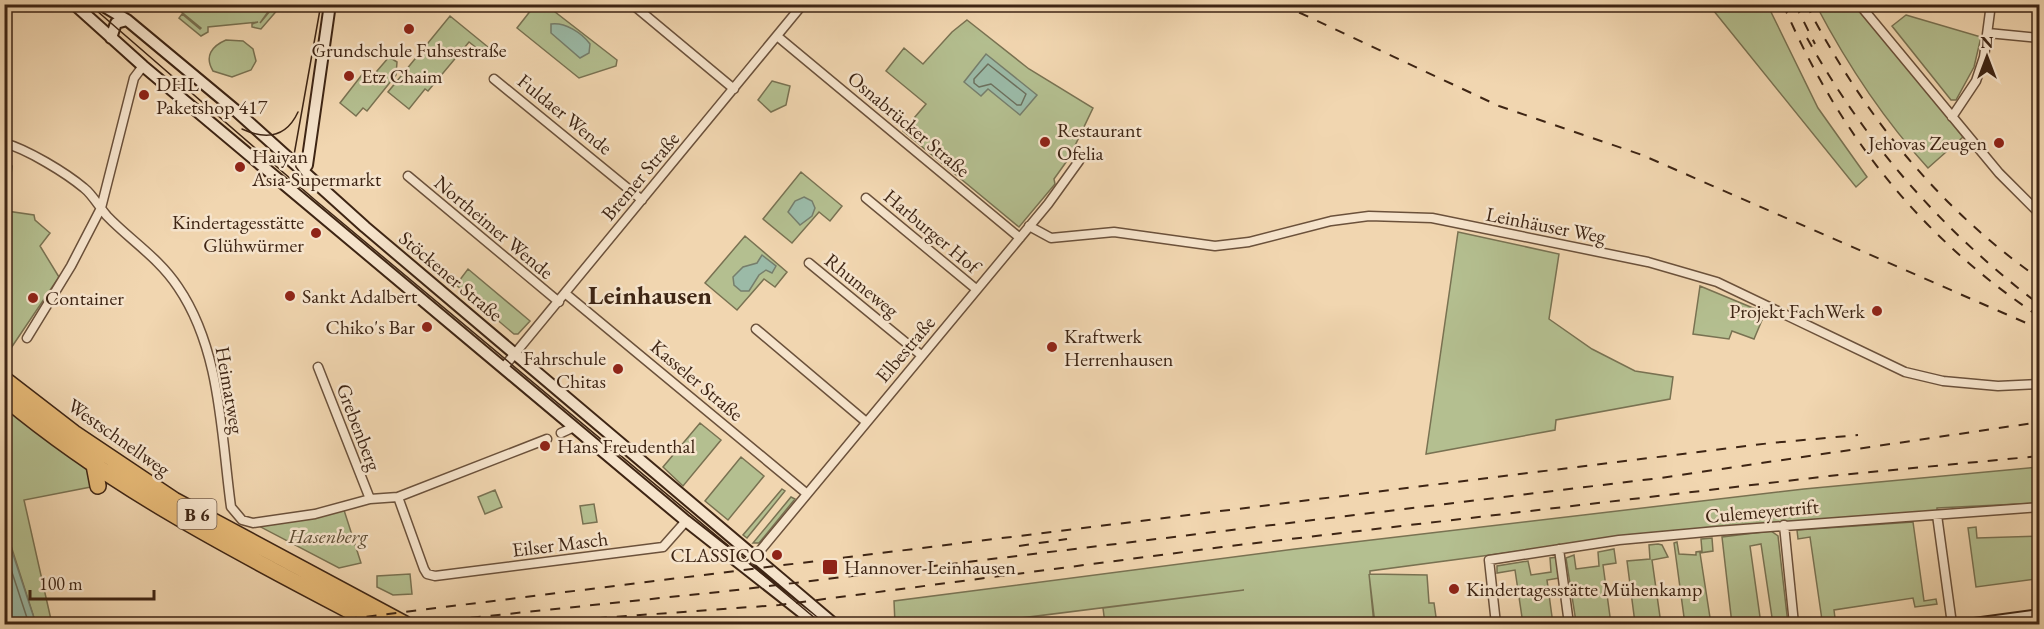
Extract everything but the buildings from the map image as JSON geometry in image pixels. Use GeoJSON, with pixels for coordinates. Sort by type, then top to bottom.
{"type":"FeatureCollection","features":[{"type":"Feature","properties":{"kind":"highway","name":"Westschnellweg"},"geometry":{"type":"LineString","coordinates":[[4,379],[74,433],[174,500],[405,624]]}},
{"type":"Feature","properties":{"kind":"highway","name":"Westschnellweg"},"geometry":{"type":"LineString","coordinates":[[4,397],[94,465],[217,541],[375,624]]}},
{"type":"Feature","properties":{"kind":"highway"},"geometry":{"type":"LineString","coordinates":[[94,465],[98,486]]}},
{"type":"Feature","properties":{"kind":"street","name":"Stöckener Straße"},"geometry":{"type":"LineString","coordinates":[[74,4],[143,66],[686,521],[817,624]]}},
{"type":"Feature","properties":{"kind":"street","name":"Stöckener Straße"},"geometry":{"type":"LineString","coordinates":[[100,4],[127,20],[234,109],[303,174],[834,624]]}},
{"type":"Feature","properties":{"kind":"street"},"geometry":{"type":"LineString","coordinates":[[290,189],[303,174],[307,165],[330,4]]}},
{"type":"Feature","properties":{"kind":"street"},"geometry":{"type":"LineString","coordinates":[[632,4],[734,89]]}},
{"type":"Feature","properties":{"kind":"street","name":"Bremer Straße"},"geometry":{"type":"LineString","coordinates":[[503,368],[803,4]]}},
{"type":"Feature","properties":{"kind":"street"},"geometry":{"type":"LineString","coordinates":[[1859,4],[1999,173],[2040,214]]}},
{"type":"Feature","properties":{"kind":"street"},"geometry":{"type":"LineString","coordinates":[[1952,117],[1976,81],[1984,57],[1991,4]]}},
{"type":"Feature","properties":{"kind":"street"},"geometry":{"type":"LineString","coordinates":[[111,38],[116,23],[127,20]]}},
{"type":"Feature","properties":{"kind":"street"},"geometry":{"type":"LineString","coordinates":[[1988,33],[2040,38]]}},
{"type":"Feature","properties":{"kind":"street","name":"Osnabrücker Straße"},"geometry":{"type":"LineString","coordinates":[[777,36],[1020,238]]}},
{"type":"Feature","properties":{"kind":"street"},"geometry":{"type":"LineString","coordinates":[[27,338],[71,266],[101,208],[134,78],[143,66]]}},
{"type":"Feature","properties":{"kind":"street","name":"Fuldaer Wende"},"geometry":{"type":"LineString","coordinates":[[494,79],[642,200]]}},
{"type":"Feature","properties":{"kind":"street","name":"Heimatweg"},"geometry":{"type":"LineString","coordinates":[[4,143],[34,157],[85,188],[101,208],[169,274],[196,319],[212,368],[231,507],[242,520],[253,523],[315,514],[370,499]]}},
{"type":"Feature","properties":{"kind":"street","name":"Elbestraße"},"geometry":{"type":"LineString","coordinates":[[754,558],[865,421],[1020,238],[1079,161]]}},
{"type":"Feature","properties":{"kind":"street","name":"Northeimer Wende"},"geometry":{"type":"LineString","coordinates":[[408,176],[559,302]]}},
{"type":"Feature","properties":{"kind":"street","name":"Harburger Hof"},"geometry":{"type":"LineString","coordinates":[[866,198],[976,289]]}},
{"type":"Feature","properties":{"kind":"street","name":"Leinhäuser Weg"},"geometry":{"type":"LineString","coordinates":[[1029,226],[1051,238],[1114,232],[1215,246],[1249,242],[1331,221],[1380,216],[1432,218],[1648,262],[1717,282],[1905,372],[1965,383],[1998,386],[2040,384]]}},
{"type":"Feature","properties":{"kind":"street","name":"Rhumeweg"},"geometry":{"type":"LineString","coordinates":[[809,263],[921,355]]}},
{"type":"Feature","properties":{"kind":"street","name":"Kasseler Straße"},"geometry":{"type":"LineString","coordinates":[[566,294],[806,493]]}},
{"type":"Feature","properties":{"kind":"street"},"geometry":{"type":"LineString","coordinates":[[756,328],[865,421]]}},
{"type":"Feature","properties":{"kind":"street","name":"Grebenberg"},"geometry":{"type":"LineString","coordinates":[[318,367],[370,499]]}},
{"type":"Feature","properties":{"kind":"street"},"geometry":{"type":"LineString","coordinates":[[561,433],[574,427]]}},
{"type":"Feature","properties":{"kind":"street"},"geometry":{"type":"LineString","coordinates":[[370,499],[398,497],[547,439]]}},
{"type":"Feature","properties":{"kind":"street","name":"Eilser Masch"},"geometry":{"type":"LineString","coordinates":[[398,497],[427,574],[435,576],[658,548],[666,545],[686,521]]}},
{"type":"Feature","properties":{"kind":"street","name":"Culemeyertrift"},"geometry":{"type":"LineString","coordinates":[[1496,624],[1490,560],[1619,540],[1784,525],[2040,507]]}},
{"type":"Feature","properties":{"kind":"street"},"geometry":{"type":"LineString","coordinates":[[1937,515],[1952,624]]}},
{"type":"Feature","properties":{"kind":"street"},"geometry":{"type":"LineString","coordinates":[[1784,525],[1794,624]]}},
{"type":"Feature","properties":{"kind":"street"},"geometry":{"type":"LineString","coordinates":[[1559,549],[1569,624]]}},
{"type":"Feature","properties":{"kind":"street"},"geometry":{"type":"LineString","coordinates":[[1974,624],[2040,615]]}},
{"type":"Feature","properties":{"kind":"green space"},"geometry":{"type":"Polygon","coordinates":[[[173,5],[273,5],[260,23],[275,5],[279,8],[261,29],[252,27],[252,24],[258,22],[208,27],[208,32],[201,36],[179,18],[182,14],[201,28],[173,5]]]}},
{"type":"Feature","properties":{"kind":"green space"},"geometry":{"type":"Polygon","coordinates":[[[535,5],[546,5],[617,60],[616,66],[579,78],[517,28],[535,5]]]}},
{"type":"Feature","properties":{"kind":"green space"},"geometry":{"type":"Polygon","coordinates":[[[1709,5],[1769,5],[1818,108],[1867,177],[1856,187],[1709,5]]]}},
{"type":"Feature","properties":{"kind":"green space"},"geometry":{"type":"Polygon","coordinates":[[[1816,5],[1859,5],[1963,137],[1928,168],[1867,90],[1816,5]]]}},
{"type":"Feature","properties":{"kind":"green space"},"geometry":{"type":"Polygon","coordinates":[[[1906,15],[1981,37],[1974,67],[1956,100],[1951,100],[1892,26],[1906,15]]]}},
{"type":"Feature","properties":{"kind":"green space"},"geometry":{"type":"Polygon","coordinates":[[[450,16],[488,47],[483,53],[469,42],[428,91],[425,89],[409,109],[388,92],[450,16]]]}},
{"type":"Feature","properties":{"kind":"green space"},"geometry":{"type":"Polygon","coordinates":[[[967,20],[1029,69],[1093,108],[1069,158],[1054,179],[1055,184],[1019,227],[903,131],[926,104],[886,71],[904,48],[923,64],[952,32],[967,20]]]}},
{"type":"Feature","properties":{"kind":"green space"},"geometry":{"type":"Polygon","coordinates":[[[226,40],[243,41],[253,49],[256,61],[251,70],[232,77],[213,71],[209,56],[213,48],[226,40]]]}},
{"type":"Feature","properties":{"kind":"green space"},"geometry":{"type":"Polygon","coordinates":[[[389,57],[397,62],[396,75],[367,111],[363,108],[356,116],[340,103],[364,72],[371,78],[389,57]]]}},
{"type":"Feature","properties":{"kind":"green space"},"geometry":{"type":"Polygon","coordinates":[[[772,81],[790,86],[786,105],[771,112],[758,100],[772,81]]]}},
{"type":"Feature","properties":{"kind":"green space"},"geometry":{"type":"Polygon","coordinates":[[[5,163],[12,166],[7,211],[34,215],[35,220],[50,233],[40,246],[59,277],[5,357],[5,163]]]}},
{"type":"Feature","properties":{"kind":"green space"},"geometry":{"type":"Polygon","coordinates":[[[801,172],[842,206],[830,221],[819,212],[792,243],[763,219],[801,172]]]}},
{"type":"Feature","properties":{"kind":"green space"},"geometry":{"type":"Polygon","coordinates":[[[1458,232],[1559,254],[1549,319],[1592,349],[1635,371],[1673,377],[1670,399],[1556,420],[1555,430],[1426,454],[1458,232]]]}},
{"type":"Feature","properties":{"kind":"green space"},"geometry":{"type":"Polygon","coordinates":[[[745,236],[787,272],[775,287],[764,279],[737,310],[705,283],[745,236]]]}},
{"type":"Feature","properties":{"kind":"green space"},"geometry":{"type":"Polygon","coordinates":[[[468,269],[530,321],[518,334],[514,334],[456,285],[468,269]]]}},
{"type":"Feature","properties":{"kind":"green space"},"geometry":{"type":"Polygon","coordinates":[[[1700,286],[1765,313],[1754,339],[1732,331],[1729,339],[1693,334],[1700,286]]]}},
{"type":"Feature","properties":{"kind":"green space"},"geometry":{"type":"Polygon","coordinates":[[[4,408],[106,484],[24,500],[52,624],[36,624],[5,527],[4,408]]]}},
{"type":"Feature","properties":{"kind":"green space"},"geometry":{"type":"Polygon","coordinates":[[[700,423],[721,440],[683,486],[663,467],[700,423]]]}},
{"type":"Feature","properties":{"kind":"green space"},"geometry":{"type":"Polygon","coordinates":[[[741,457],[764,476],[728,520],[705,501],[741,457]]]}},
{"type":"Feature","properties":{"kind":"green space"},"geometry":{"type":"Polygon","coordinates":[[[2039,467],[2039,503],[1937,508],[1937,515],[1559,546],[1370,571],[1370,574],[1427,575],[1429,603],[1434,603],[1437,624],[1375,624],[1369,574],[1374,624],[1105,624],[1103,608],[1244,590],[1013,619],[1015,624],[895,624],[894,601],[1295,549],[1804,489],[2039,467]]]}},
{"type":"Feature","properties":{"kind":"green space"},"geometry":{"type":"Polygon","coordinates":[[[782,489],[785,491],[747,538],[743,535],[782,489]]]}},
{"type":"Feature","properties":{"kind":"green space"},"geometry":{"type":"Polygon","coordinates":[[[495,490],[502,507],[485,514],[478,497],[495,490]]]}},
{"type":"Feature","properties":{"kind":"green space"},"geometry":{"type":"Polygon","coordinates":[[[791,497],[795,499],[759,543],[753,543],[791,497]]]}},
{"type":"Feature","properties":{"kind":"green space"},"geometry":{"type":"Polygon","coordinates":[[[594,504],[597,522],[583,524],[580,506],[594,504]]]}},
{"type":"Feature","properties":{"kind":"green space","name":"Hasenberg"},"geometry":{"type":"Polygon","coordinates":[[[343,507],[361,563],[339,568],[253,523],[343,507]]]}},
{"type":"Feature","properties":{"kind":"green space"},"geometry":{"type":"Polygon","coordinates":[[[1913,522],[1924,601],[1936,599],[1937,604],[1915,607],[1913,598],[1834,610],[1835,618],[1822,620],[1810,537],[1798,539],[1797,530],[1913,522]]]}},
{"type":"Feature","properties":{"kind":"green space"},"geometry":{"type":"Polygon","coordinates":[[[1976,527],[1977,538],[2039,536],[2039,569],[2034,570],[2035,579],[1976,587],[1968,528],[1976,527]]]}},
{"type":"Feature","properties":{"kind":"green space"},"geometry":{"type":"Polygon","coordinates":[[[1771,531],[1778,536],[1788,624],[1773,624],[1761,544],[1750,546],[1761,624],[1732,624],[1722,537],[1771,531]]]}},
{"type":"Feature","properties":{"kind":"green space"},"geometry":{"type":"Polygon","coordinates":[[[1712,538],[1713,551],[1700,553],[1711,624],[1694,624],[1684,617],[1674,543],[1677,542],[1679,554],[1696,555],[1696,552],[1702,551],[1701,539],[1712,538]]]}},
{"type":"Feature","properties":{"kind":"green space"},"geometry":{"type":"Polygon","coordinates":[[[1649,545],[1662,545],[1668,557],[1652,560],[1661,624],[1635,623],[1627,561],[1650,559],[1649,545]]]}},
{"type":"Feature","properties":{"kind":"green space"},"geometry":{"type":"Polygon","coordinates":[[[1614,549],[1616,563],[1603,565],[1611,624],[1564,624],[1576,622],[1566,558],[1574,555],[1576,569],[1599,566],[1598,552],[1614,549]]]}},
{"type":"Feature","properties":{"kind":"green space"},"geometry":{"type":"Polygon","coordinates":[[[1558,557],[1559,578],[1547,580],[1553,624],[1523,624],[1515,570],[1497,573],[1497,566],[1528,561],[1531,575],[1551,572],[1550,558],[1558,557]]]}},
{"type":"Feature","properties":{"kind":"green space"},"geometry":{"type":"Polygon","coordinates":[[[410,574],[412,594],[393,595],[377,587],[377,576],[410,574]]]}},
{"type":"Feature","properties":{"kind":"water"},"geometry":{"type":"Polygon","coordinates":[[[551,24],[562,25],[578,32],[590,44],[589,53],[580,58],[551,33],[551,24]]]}},
{"type":"Feature","properties":{"kind":"water"},"geometry":{"type":"Polygon","coordinates":[[[986,54],[1037,95],[1020,115],[988,89],[981,96],[964,82],[986,54]]]}},
{"type":"Feature","properties":{"kind":"water"},"geometry":{"type":"Polygon","coordinates":[[[804,197],[812,201],[815,208],[812,216],[800,225],[788,212],[795,201],[804,197]]]}},
{"type":"Feature","properties":{"kind":"water"},"geometry":{"type":"Polygon","coordinates":[[[762,255],[776,266],[772,273],[766,270],[759,275],[749,291],[741,291],[734,285],[733,277],[743,267],[757,263],[762,255]]]}},
{"type":"Feature","properties":{"kind":"water"},"geometry":{"type":"Polygon","coordinates":[[[4,527],[36,624],[8,624],[5,615],[4,527]]]}},
{"type":"Feature","properties":{"kind":"tram line"},"geometry":{"type":"LineString","coordinates":[[89,4],[315,200],[822,624]]}},
{"type":"Feature","properties":{"kind":"tram line"},"geometry":{"type":"LineString","coordinates":[[312,189],[296,167],[294,155],[321,4]]}},
{"type":"Feature","properties":{"kind":"tram line"},"geometry":{"type":"LineString","coordinates":[[242,129],[259,135],[275,134],[288,127],[298,112]]}},
{"type":"Feature","properties":{"kind":"railway"},"geometry":{"type":"LineString","coordinates":[[1281,4],[1499,106],[1642,155],[2040,329]]}},
{"type":"Feature","properties":{"kind":"railway"},"geometry":{"type":"LineString","coordinates":[[1783,4],[1805,52],[1830,97],[1888,180],[1921,218],[1958,253],[1997,286],[2040,317]]}},
{"type":"Feature","properties":{"kind":"railway"},"geometry":{"type":"LineString","coordinates":[[1795,4],[1815,44]]}},
{"type":"Feature","properties":{"kind":"railway"},"geometry":{"type":"LineString","coordinates":[[1806,4],[1852,83],[1906,156],[1968,222],[2040,279]]}},
{"type":"Feature","properties":{"kind":"railway"},"geometry":{"type":"LineString","coordinates":[[1807,38],[1855,114],[1909,184],[1971,247],[2040,305]]}},
{"type":"Feature","properties":{"kind":"railway"},"geometry":{"type":"LineString","coordinates":[[411,624],[728,591],[1660,478],[2040,422]]}},
{"type":"Feature","properties":{"kind":"railway"},"geometry":{"type":"LineString","coordinates":[[307,624],[1771,443],[1858,435]]}},
{"type":"Feature","properties":{"kind":"railway"},"geometry":{"type":"LineString","coordinates":[[517,624],[779,605],[1222,547],[1829,476],[2040,456]]}},
{"type":"Feature","properties":{"kind":"railway"},"geometry":{"type":"LineString","coordinates":[[1019,546],[1067,539]]}},
{"type":"Feature","properties":{"kind":"place","name":"Grundschule Fuhsestraße"},"geometry":{"type":"Point","coordinates":[409,29]}},
{"type":"Feature","properties":{"kind":"place","name":"Etz Chaim"},"geometry":{"type":"Point","coordinates":[349,76]}},
{"type":"Feature","properties":{"kind":"place","name":"DHL Paketshop 417"},"geometry":{"type":"Point","coordinates":[144,95]}},
{"type":"Feature","properties":{"kind":"place","name":"Restaurant Ofelia"},"geometry":{"type":"Point","coordinates":[1045,142]}},
{"type":"Feature","properties":{"kind":"place","name":"Jehovas Zeugen"},"geometry":{"type":"Point","coordinates":[1999,143]}},
{"type":"Feature","properties":{"kind":"place","name":"Haiyan Asia-Supermarkt"},"geometry":{"type":"Point","coordinates":[240,167]}},
{"type":"Feature","properties":{"kind":"place","name":"Kindertagesstätte Glühwürmer"},"geometry":{"type":"Point","coordinates":[316,233]}},
{"type":"Feature","properties":{"kind":"place","name":"Sankt Adalbert"},"geometry":{"type":"Point","coordinates":[290,296]}},
{"type":"Feature","properties":{"kind":"place","name":"Container"},"geometry":{"type":"Point","coordinates":[33,298]}},
{"type":"Feature","properties":{"kind":"place","name":"Projekt FachWerk"},"geometry":{"type":"Point","coordinates":[1877,311]}},
{"type":"Feature","properties":{"kind":"place","name":"Chiko's Bar"},"geometry":{"type":"Point","coordinates":[427,327]}},
{"type":"Feature","properties":{"kind":"place","name":"Kraftwerk Herrenhausen"},"geometry":{"type":"Point","coordinates":[1052,347]}},
{"type":"Feature","properties":{"kind":"place","name":"Fahrschule Chitas"},"geometry":{"type":"Point","coordinates":[618,369]}},
{"type":"Feature","properties":{"kind":"place","name":"Hans Freudenthal"},"geometry":{"type":"Point","coordinates":[545,446]}},
{"type":"Feature","properties":{"kind":"place","name":"CLASSICO"},"geometry":{"type":"Point","coordinates":[777,555]}},
{"type":"Feature","properties":{"kind":"place","name":"Hannover-Leinhausen"},"geometry":{"type":"Point","coordinates":[830,567]}},
{"type":"Feature","properties":{"kind":"place","name":"Kindertagesstätte Mühenkamp"},"geometry":{"type":"Point","coordinates":[1454,589]}},
{"type":"Feature","properties":{"kind":"district","name":"Leinhausen"},"geometry":{"type":"Point","coordinates":[650,295]}}]}
